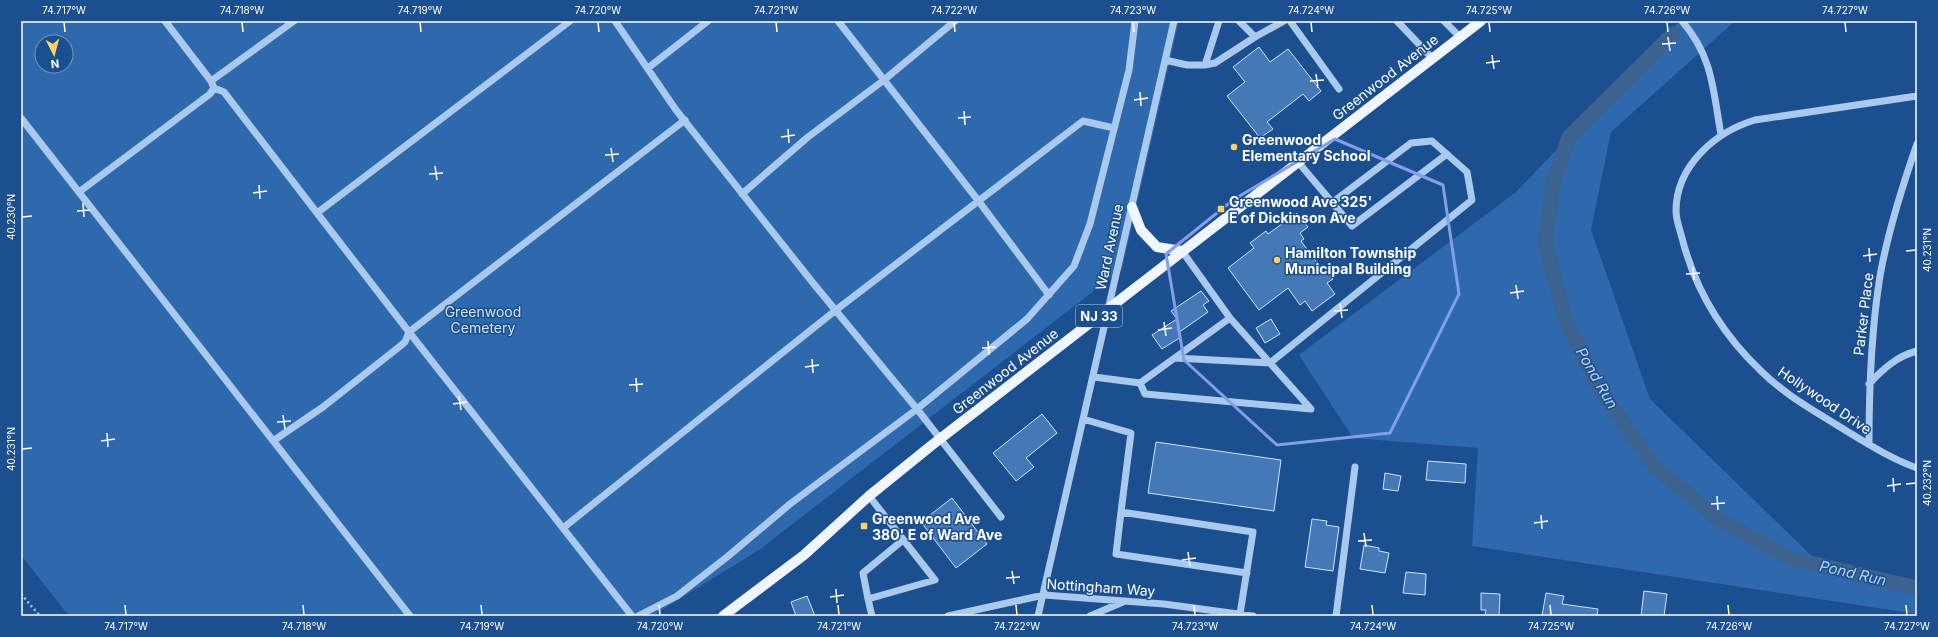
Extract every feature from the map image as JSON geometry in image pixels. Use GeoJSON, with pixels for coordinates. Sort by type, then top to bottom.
{"type":"FeatureCollection","features":[{"type":"Feature","properties":{"kind":"main road","name":"Greenwood Avenue"},"geometry":{"type":"LineString","coordinates":[[723,616],[804,555],[869,496],[940,440],[1182,251],[1481,21]]}},
{"type":"Feature","properties":{"kind":"main road"},"geometry":{"type":"LineString","coordinates":[[1132,207],[1141,230],[1157,247],[1182,251]]}},
{"type":"Feature","properties":{"kind":"street"},"geometry":{"type":"LineString","coordinates":[[165,21],[212,84],[224,92],[317,214],[632,616]]}},
{"type":"Feature","properties":{"kind":"street"},"geometry":{"type":"LineString","coordinates":[[79,192],[210,94],[212,84],[294,21]]}},
{"type":"Feature","properties":{"kind":"street"},"geometry":{"type":"LineString","coordinates":[[317,214],[570,21]]}},
{"type":"Feature","properties":{"kind":"street"},"geometry":{"type":"LineString","coordinates":[[615,21],[685,120],[742,194],[917,409],[1000,517]]}},
{"type":"Feature","properties":{"kind":"street"},"geometry":{"type":"LineString","coordinates":[[648,68],[708,21]]}},
{"type":"Feature","properties":{"kind":"street"},"geometry":{"type":"LineString","coordinates":[[838,21],[978,200],[1049,295]]}},
{"type":"Feature","properties":{"kind":"street"},"geometry":{"type":"LineString","coordinates":[[742,194],[808,137],[884,80],[955,21]]}},
{"type":"Feature","properties":{"kind":"street"},"geometry":{"type":"LineString","coordinates":[[638,616],[677,596],[727,557],[790,504],[917,409],[1027,319],[1074,266],[1090,224],[1129,70],[1135,21]]}},
{"type":"Feature","properties":{"kind":"street","name":"Ward Avenue"},"geometry":{"type":"LineString","coordinates":[[1038,616],[1110,308],[1164,60],[1174,21]]}},
{"type":"Feature","properties":{"kind":"street"},"geometry":{"type":"LineString","coordinates":[[1206,65],[1220,21]]}},
{"type":"Feature","properties":{"kind":"street"},"geometry":{"type":"LineString","coordinates":[[1239,21],[1255,37]]}},
{"type":"Feature","properties":{"kind":"street"},"geometry":{"type":"LineString","coordinates":[[1164,60],[1187,64],[1206,65],[1221,61],[1255,37],[1284,21]]}},
{"type":"Feature","properties":{"kind":"street"},"geometry":{"type":"LineString","coordinates":[[1290,21],[1339,88]]}},
{"type":"Feature","properties":{"kind":"street"},"geometry":{"type":"LineString","coordinates":[[1397,21],[1432,58]]}},
{"type":"Feature","properties":{"kind":"street"},"geometry":{"type":"LineString","coordinates":[[1444,21],[1460,37]]}},
{"type":"Feature","properties":{"kind":"street"},"geometry":{"type":"LineString","coordinates":[[1682,21],[1698,41],[1704,52],[1710,70],[1721,135]]}},
{"type":"Feature","properties":{"kind":"street","name":"Hollywood Drive"},"geometry":{"type":"LineString","coordinates":[[1917,96],[1755,120],[1739,125],[1721,135],[1691,165],[1682,180],[1678,196],[1677,215],[1685,250],[1695,278],[1708,304],[1723,328],[1741,351],[1761,372],[1789,394],[1900,462],[1917,468]]}},
{"type":"Feature","properties":{"kind":"street"},"geometry":{"type":"LineString","coordinates":[[21,118],[410,616]]}},
{"type":"Feature","properties":{"kind":"street"},"geometry":{"type":"LineString","coordinates":[[273,441],[324,407],[405,342],[410,332],[685,120]]}},
{"type":"Feature","properties":{"kind":"street"},"geometry":{"type":"LineString","coordinates":[[563,528],[836,310],[1083,121],[1114,128]]}},
{"type":"Feature","properties":{"kind":"street"},"geometry":{"type":"LineString","coordinates":[[1175,358],[1270,363],[1472,200],[1467,172],[1432,141],[1411,143],[1333,202]]}},
{"type":"Feature","properties":{"kind":"street","name":"Parker Place"},"geometry":{"type":"LineString","coordinates":[[1869,444],[1869,384],[1880,276],[1894,215],[1917,144]]}},
{"type":"Feature","properties":{"kind":"street"},"geometry":{"type":"LineString","coordinates":[[1298,162],[1352,226],[1447,154]]}},
{"type":"Feature","properties":{"kind":"street"},"geometry":{"type":"LineString","coordinates":[[1140,383],[1145,394],[1311,409],[1230,318],[1182,251]]}},
{"type":"Feature","properties":{"kind":"street"},"geometry":{"type":"LineString","coordinates":[[1094,377],[1140,383],[1230,318]]}},
{"type":"Feature","properties":{"kind":"street"},"geometry":{"type":"LineString","coordinates":[[1869,384],[1893,361],[1917,351]]}},
{"type":"Feature","properties":{"kind":"street"},"geometry":{"type":"LineString","coordinates":[[1083,419],[1131,432],[1116,554],[1247,573]]}},
{"type":"Feature","properties":{"kind":"street"},"geometry":{"type":"LineString","coordinates":[[1336,616],[1355,467]]}},
{"type":"Feature","properties":{"kind":"street"},"geometry":{"type":"LineString","coordinates":[[868,599],[935,580],[869,496]]}},
{"type":"Feature","properties":{"kind":"street"},"geometry":{"type":"LineString","coordinates":[[1121,512],[1254,532],[1240,614]]}},
{"type":"Feature","properties":{"kind":"street"},"geometry":{"type":"LineString","coordinates":[[872,616],[863,573],[903,540]]}},
{"type":"Feature","properties":{"kind":"street","name":"Nottingham Way"},"geometry":{"type":"LineString","coordinates":[[948,616],[1044,595],[1164,604],[1253,616]]}},
{"type":"Feature","properties":{"kind":"street"},"geometry":{"type":"LineString","coordinates":[[1090,616],[1125,601]]}},
{"type":"Feature","properties":{"kind":"path"},"geometry":{"type":"LineString","coordinates":[[21,594],[40,616]]}},
{"type":"Feature","properties":{"kind":"highlighted area"},"geometry":{"type":"Polygon","coordinates":[[[1335,139],[1443,185],[1459,294],[1390,433],[1277,445],[1184,360],[1166,254],[1233,200],[1335,139]]]}},
{"type":"Feature","properties":{"kind":"green space","name":"Greenwood Cemetery"},"geometry":{"type":"Polygon","coordinates":[[[21,21],[1179,21],[1122,269],[759,550],[652,616],[69,616],[21,555],[21,21]]]}},
{"type":"Feature","properties":{"kind":"green space"},"geometry":{"type":"Polygon","coordinates":[[[1680,21],[1735,21],[1611,132],[1591,230],[1650,399],[1818,562],[1917,587],[1917,614],[1472,546],[1478,448],[1353,438],[1299,355],[1516,192],[1680,21]]]}},
{"type":"Feature","properties":{"kind":"building"},"geometry":{"type":"Polygon","coordinates":[[[1259,47],[1270,62],[1288,49],[1321,91],[1309,101],[1303,94],[1267,122],[1273,129],[1260,138],[1227,96],[1245,82],[1233,67],[1259,47]]]}},
{"type":"Feature","properties":{"kind":"building","name":"Hamilton Township Municipal Building"},"geometry":{"type":"Polygon","coordinates":[[[1297,213],[1308,227],[1300,233],[1304,239],[1301,241],[1320,267],[1323,265],[1333,279],[1327,283],[1335,294],[1312,311],[1305,301],[1300,305],[1288,288],[1259,310],[1228,268],[1254,248],[1250,243],[1266,231],[1268,234],[1297,213]]]}},
{"type":"Feature","properties":{"kind":"building"},"geometry":{"type":"Polygon","coordinates":[[[1201,291],[1209,301],[1203,305],[1208,312],[1178,333],[1181,337],[1162,349],[1152,335],[1177,319],[1171,311],[1201,291]]]}},
{"type":"Feature","properties":{"kind":"building"},"geometry":{"type":"Polygon","coordinates":[[[1271,319],[1280,334],[1265,343],[1256,328],[1271,319]]]}},
{"type":"Feature","properties":{"kind":"building"},"geometry":{"type":"Polygon","coordinates":[[[1042,414],[1057,433],[1026,458],[1034,467],[1016,481],[993,453],[1042,414]]]}},
{"type":"Feature","properties":{"kind":"building"},"geometry":{"type":"Polygon","coordinates":[[[1156,442],[1281,460],[1274,511],[1148,493],[1156,442]]]}},
{"type":"Feature","properties":{"kind":"building"},"geometry":{"type":"Polygon","coordinates":[[[1428,461],[1466,464],[1465,483],[1426,480],[1428,461]]]}},
{"type":"Feature","properties":{"kind":"building"},"geometry":{"type":"Polygon","coordinates":[[[1385,473],[1401,476],[1398,491],[1383,489],[1385,473]]]}},
{"type":"Feature","properties":{"kind":"building"},"geometry":{"type":"Polygon","coordinates":[[[952,498],[987,544],[956,568],[921,522],[952,498]]]}},
{"type":"Feature","properties":{"kind":"building"},"geometry":{"type":"Polygon","coordinates":[[[1312,519],[1327,521],[1326,525],[1339,527],[1333,571],[1305,567],[1312,519]]]}},
{"type":"Feature","properties":{"kind":"building"},"geometry":{"type":"Polygon","coordinates":[[[1364,545],[1379,548],[1379,551],[1389,553],[1385,573],[1360,569],[1364,545]]]}},
{"type":"Feature","properties":{"kind":"building"},"geometry":{"type":"Polygon","coordinates":[[[1406,572],[1426,574],[1425,595],[1403,593],[1406,572]]]}},
{"type":"Feature","properties":{"kind":"building"},"geometry":{"type":"Polygon","coordinates":[[[1644,591],[1667,594],[1664,616],[1641,616],[1644,591]]]}},
{"type":"Feature","properties":{"kind":"building"},"geometry":{"type":"Polygon","coordinates":[[[1481,593],[1500,594],[1499,616],[1485,616],[1486,610],[1481,610],[1481,593]]]}},
{"type":"Feature","properties":{"kind":"building"},"geometry":{"type":"Polygon","coordinates":[[[1546,593],[1564,596],[1562,604],[1598,609],[1597,616],[1542,616],[1546,593]]]}},
{"type":"Feature","properties":{"kind":"building"},"geometry":{"type":"Polygon","coordinates":[[[807,596],[815,616],[796,616],[791,602],[807,596]]]}},
{"type":"Feature","properties":{"kind":"waterway","name":"Pond Run"},"geometry":{"type":"LineString","coordinates":[[1673,34],[1569,137],[1553,183],[1545,243],[1567,324],[1597,385],[1654,466],[1718,519],[1789,558],[1917,588]]}},
{"type":"Feature","properties":{"kind":"place","name":"Greenwood Elementary School"},"geometry":{"type":"Point","coordinates":[1234,147]}},
{"type":"Feature","properties":{"kind":"place","name":"Greenwood Ave 325' E of Dickinson Ave"},"geometry":{"type":"Point","coordinates":[1221,209]}},
{"type":"Feature","properties":{"kind":"place","name":"Hamilton Township Municipal Building"},"geometry":{"type":"Point","coordinates":[1277,260]}},
{"type":"Feature","properties":{"kind":"place","name":"Greenwood Ave 380' E of Ward Ave"},"geometry":{"type":"Point","coordinates":[864,526]}}]}
